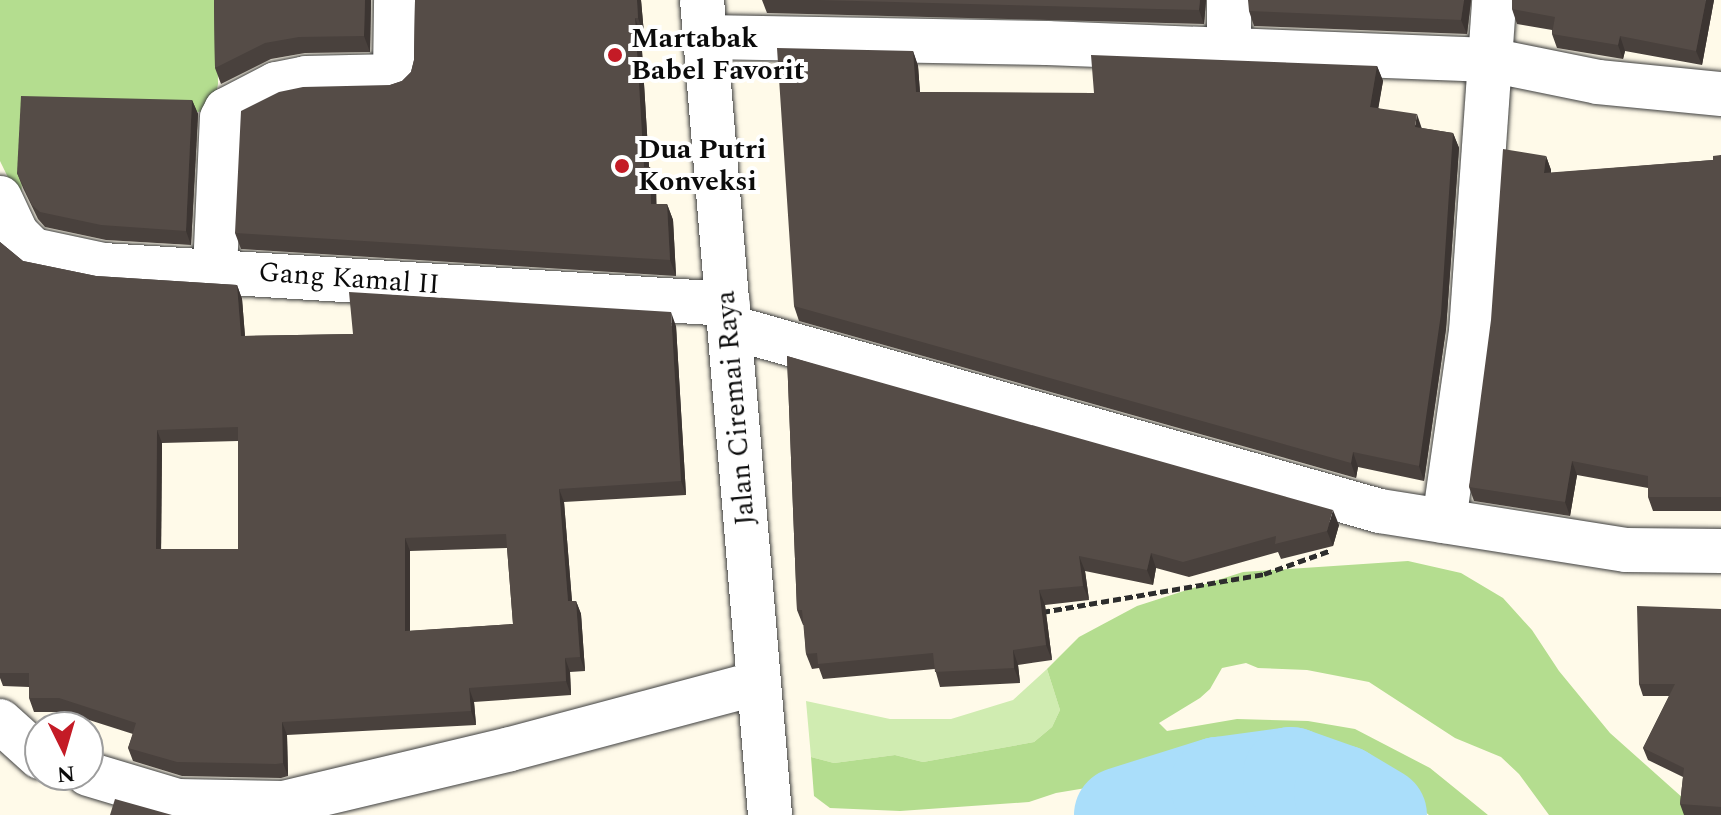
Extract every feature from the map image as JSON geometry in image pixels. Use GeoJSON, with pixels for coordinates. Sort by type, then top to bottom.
{"type":"FeatureCollection","features":[{"type":"Feature","properties":{"kind":"street"},"geometry":{"type":"LineString","coordinates":[[215,270],[222,118],[226,110],[276,84],[306,78],[395,76],[396,0]]}},
{"type":"Feature","properties":{"kind":"street"},"geometry":{"type":"LineString","coordinates":[[1229,0],[1229,49]]}},
{"type":"Feature","properties":{"kind":"street"},"geometry":{"type":"LineString","coordinates":[[1444,521],[1471,332],[1494,0]]}},
{"type":"Feature","properties":{"kind":"street"},"geometry":{"type":"LineString","coordinates":[[704,18],[1229,49],[1490,60],[1598,82],[1721,94]]}},
{"type":"Feature","properties":{"kind":"street","name":"Jalan Ciremai Raya"},"geometry":{"type":"LineString","coordinates":[[704,18],[770,815]]}},
{"type":"Feature","properties":{"kind":"street","name":"Gang Kamal II"},"geometry":{"type":"LineString","coordinates":[[0,198],[17,234],[33,250],[45,255],[103,265],[215,270],[729,316],[1380,511],[1626,550],[1721,551]]}},
{"type":"Feature","properties":{"kind":"street"},"geometry":{"type":"LineString","coordinates":[[104,779],[178,801],[284,803],[759,694]]}},
{"type":"Feature","properties":{"kind":"street"},"geometry":{"type":"LineString","coordinates":[[0,721],[24,743]]}},
{"type":"Feature","properties":{"kind":"path"},"geometry":{"type":"LineString","coordinates":[[1029,613],[1264,574],[1336,548],[1380,511]]}},
{"type":"Feature","properties":{"kind":"green space"},"geometry":{"type":"Polygon","coordinates":[[[0,0],[217,0],[218,84],[215,99],[207,109],[198,112],[25,109],[21,204],[0,161],[0,0]]]}},
{"type":"Feature","properties":{"kind":"green space"},"geometry":{"type":"Polygon","coordinates":[[[1408,561],[1461,573],[1503,598],[1532,630],[1559,671],[1610,733],[1702,815],[1549,815],[1519,774],[1501,757],[1455,738],[1369,682],[1307,670],[1258,668],[1246,663],[1222,668],[1210,689],[1200,698],[1159,723],[1167,731],[1237,719],[1308,721],[1355,729],[1430,768],[1488,815],[1429,815],[1362,760],[1327,744],[1275,736],[1152,777],[1056,793],[1029,802],[900,811],[830,808],[814,796],[811,757],[834,763],[895,755],[923,762],[1034,742],[1052,727],[1060,710],[1047,669],[1079,637],[1137,606],[1243,572],[1408,561]]]}},
{"type":"Feature","properties":{"kind":"green space"},"geometry":{"type":"Polygon","coordinates":[[[1047,669],[1060,710],[1052,727],[1034,742],[923,762],[895,755],[834,763],[811,757],[806,701],[890,719],[951,719],[1013,700],[1047,669]]]}},
{"type":"Feature","properties":{"kind":"building"},"geometry":{"type":"Polygon","coordinates":[[[214,0],[365,0],[364,36],[299,37],[265,43],[215,68],[214,0]]]}},
{"type":"Feature","properties":{"kind":"building"},"geometry":{"type":"Polygon","coordinates":[[[415,0],[637,0],[638,18],[635,18],[644,167],[650,167],[651,204],[667,204],[670,260],[235,233],[241,111],[279,92],[303,87],[390,85],[402,81],[411,72],[414,60],[415,0]]]}},
{"type":"Feature","properties":{"kind":"building"},"geometry":{"type":"Polygon","coordinates":[[[818,0],[1200,0],[1199,10],[818,0]]]}},
{"type":"Feature","properties":{"kind":"building"},"geometry":{"type":"Polygon","coordinates":[[[1248,0],[1464,0],[1461,20],[1249,11],[1248,0]]]}},
{"type":"Feature","properties":{"kind":"building"},"geometry":{"type":"Polygon","coordinates":[[[1512,0],[1706,0],[1696,51],[1620,36],[1618,45],[1552,34],[1555,17],[1512,9],[1512,0]]]}},
{"type":"Feature","properties":{"kind":"building"},"geometry":{"type":"Polygon","coordinates":[[[777,48],[913,51],[916,92],[1094,93],[1091,55],[1377,66],[1370,107],[1417,114],[1415,127],[1453,133],[1441,314],[1419,466],[1353,452],[1351,463],[794,306],[777,48]]]}},
{"type":"Feature","properties":{"kind":"building"},"geometry":{"type":"Polygon","coordinates":[[[21,96],[192,100],[186,231],[101,225],[40,212],[32,205],[17,173],[21,96]]]}},
{"type":"Feature","properties":{"kind":"building"},"geometry":{"type":"Polygon","coordinates":[[[1503,149],[1546,156],[1544,173],[1713,160],[1713,156],[1721,155],[1721,497],[1648,497],[1648,476],[1572,461],[1565,502],[1469,487],[1491,320],[1503,149]]]}},
{"type":"Feature","properties":{"kind":"building"},"geometry":{"type":"Polygon","coordinates":[[[0,242],[23,261],[96,276],[237,285],[241,336],[353,334],[349,292],[671,312],[681,481],[559,489],[568,601],[576,601],[580,657],[565,658],[566,681],[469,688],[471,711],[282,722],[283,763],[276,764],[177,762],[128,748],[136,723],[59,698],[29,698],[29,673],[0,673],[0,242]],[[238,427],[157,430],[156,549],[238,549],[238,427]],[[506,534],[405,538],[405,631],[513,624],[506,534]]]}},
{"type":"Feature","properties":{"kind":"building"},"geometry":{"type":"Polygon","coordinates":[[[787,356],[1333,510],[1327,531],[1275,544],[1276,536],[1183,562],[1151,553],[1147,570],[1079,556],[1083,586],[1039,590],[1046,645],[1013,650],[1014,668],[935,672],[933,653],[818,664],[817,653],[806,654],[802,610],[797,610],[787,356]]]}},
{"type":"Feature","properties":{"kind":"building"},"geometry":{"type":"Polygon","coordinates":[[[1637,606],[1721,609],[1721,807],[1680,804],[1684,768],[1643,748],[1675,684],[1639,684],[1637,606]]]}},
{"type":"Feature","properties":{"kind":"building"},"geometry":{"type":"Polygon","coordinates":[[[115,799],[172,815],[110,815],[115,799]]]}},
{"type":"Feature","properties":{"kind":"waterway"},"geometry":{"type":"LineString","coordinates":[[1122,815],[1218,785],[1291,775],[1342,793],[1379,815]]}},
{"type":"Feature","properties":{"kind":"place","name":"Martabak Babel Favorit"},"geometry":{"type":"Point","coordinates":[615,55]}},
{"type":"Feature","properties":{"kind":"place","name":"Dua Putri Konveksi"},"geometry":{"type":"Point","coordinates":[622,166]}}]}
